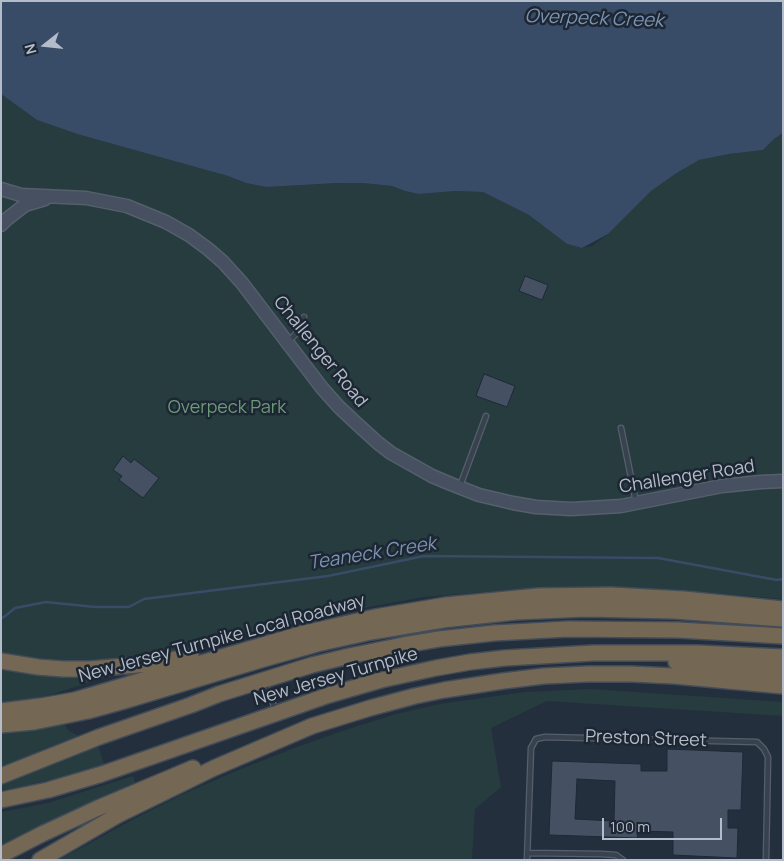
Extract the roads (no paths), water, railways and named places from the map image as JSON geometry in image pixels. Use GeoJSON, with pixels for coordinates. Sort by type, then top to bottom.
{"type":"FeatureCollection","features":[{"type":"Feature","properties":{"kind":"highway","name":"New Jersey Turnpike Local Roadway"},"geometry":{"type":"LineString","coordinates":[[1,712],[76,700],[259,645],[339,624],[446,604],[593,595],[703,600],[783,609]]}},
{"type":"Feature","properties":{"kind":"highway"},"geometry":{"type":"LineString","coordinates":[[1,725],[34,722],[88,711],[317,644],[371,632],[443,620],[516,612],[586,609],[665,611],[783,619]]}},
{"type":"Feature","properties":{"kind":"highway"},"geometry":{"type":"LineString","coordinates":[[1,776],[99,737],[219,694],[264,679],[384,648],[494,633],[549,630],[685,630],[783,636]]}},
{"type":"Feature","properties":{"kind":"highway"},"geometry":{"type":"LineString","coordinates":[[1,661],[50,668],[103,669],[149,664],[220,649],[259,645]]}},
{"type":"Feature","properties":{"kind":"highway"},"geometry":{"type":"LineString","coordinates":[[615,652],[660,660],[783,672]]}},
{"type":"Feature","properties":{"kind":"highway","name":"New Jersey Turnpike"},"geometry":{"type":"LineString","coordinates":[[1,800],[39,792],[102,774],[328,695],[381,680],[454,664],[523,656],[615,652],[783,657]]}},
{"type":"Feature","properties":{"kind":"highway"},"geometry":{"type":"LineString","coordinates":[[1,855],[42,834],[154,784],[276,735],[430,693],[488,682],[588,674],[645,674],[783,686]]}},
{"type":"Feature","properties":{"kind":"highway"},"geometry":{"type":"LineString","coordinates":[[1,768],[47,749],[189,698],[219,694]]}},
{"type":"Feature","properties":{"kind":"highway"},"geometry":{"type":"LineString","coordinates":[[40,860],[118,815],[214,768],[312,726]]}},
{"type":"Feature","properties":{"kind":"street","name":"Challenger Road"},"geometry":{"type":"LineString","coordinates":[[1,190],[21,195],[86,198],[127,206],[166,222],[189,235],[215,255],[236,276],[322,388],[339,407],[378,443],[411,465],[459,487],[512,503],[536,507],[571,509],[621,506],[722,486],[783,481]]}},
{"type":"Feature","properties":{"kind":"street","name":"Challenger Road"},"geometry":{"type":"LineString","coordinates":[[1,190],[7,196],[10,205],[10,211],[4,222]]}},
{"type":"Feature","properties":{"kind":"street","name":"Challenger Road"},"geometry":{"type":"LineString","coordinates":[[4,222],[25,206],[52,197]]}},
{"type":"Feature","properties":{"kind":"lane"},"geometry":{"type":"LineString","coordinates":[[287,342],[301,327],[304,317]]}},
{"type":"Feature","properties":{"kind":"lane"},"geometry":{"type":"LineString","coordinates":[[459,487],[486,416]]}},
{"type":"Feature","properties":{"kind":"lane"},"geometry":{"type":"LineString","coordinates":[[621,428],[636,503]]}},
{"type":"Feature","properties":{"kind":"lane"},"geometry":{"type":"LineString","coordinates":[[264,679],[276,712]]}},
{"type":"Feature","properties":{"kind":"lane","name":"Preston Street"},"geometry":{"type":"LineString","coordinates":[[527,860],[531,748],[536,739],[545,737],[756,742],[764,749],[768,757],[766,860]]}},
{"type":"Feature","properties":{"kind":"lane"},"geometry":{"type":"LineString","coordinates":[[528,853],[616,855],[623,860]]}},
{"type":"Feature","properties":{"kind":"water","name":"Overpeck Creek"},"geometry":{"type":"Polygon","coordinates":[[[1,1],[783,1],[783,133],[763,150],[699,160],[651,191],[608,234],[582,248],[567,244],[529,215],[483,192],[455,191],[419,194],[392,186],[362,183],[266,187],[246,183],[228,176],[77,134],[37,120],[1,94],[1,1]]]}},
{"type":"Feature","properties":{"kind":"waterway","name":"Teaneck Creek"},"geometry":{"type":"LineString","coordinates":[[1,618],[15,608],[46,602],[95,607],[129,607],[144,599],[328,576],[424,556],[658,558],[777,580],[783,579]]}},
{"type":"Feature","properties":{"kind":"park label","name":"Overpeck Park"},"geometry":{"type":"Point","coordinates":[227,408]}}]}
